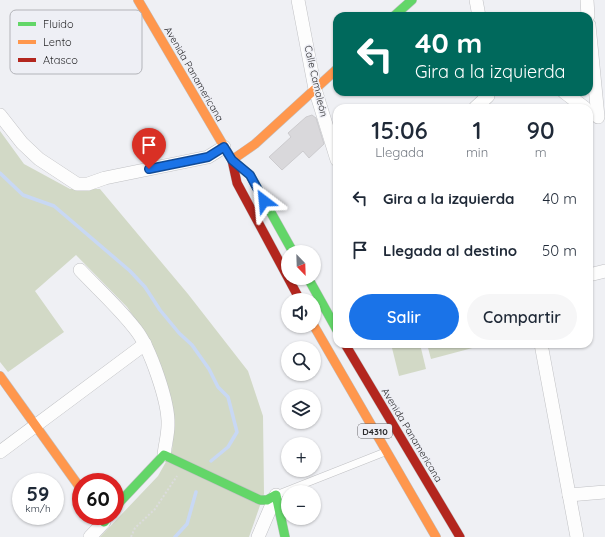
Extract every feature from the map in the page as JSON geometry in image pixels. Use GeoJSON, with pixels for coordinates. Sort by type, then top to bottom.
{"type":"FeatureCollection","features":[{"type":"Feature","properties":{"kind":"main road","name":"Avenida Panamericana"},"geometry":{"type":"LineString","coordinates":[[138,0],[232,160],[250,175],[289,245]]}},
{"type":"Feature","properties":{"kind":"main road"},"geometry":{"type":"LineString","coordinates":[[398,12],[412,0]]}},
{"type":"Feature","properties":{"kind":"main road"},"geometry":{"type":"LineString","coordinates":[[232,160],[255,144],[333,73]]}},
{"type":"Feature","properties":{"kind":"main road","name":"Avenida Panamericana"},"geometry":{"type":"LineString","coordinates":[[232,160],[236,183],[296,293]]}},
{"type":"Feature","properties":{"kind":"main road"},"geometry":{"type":"LineString","coordinates":[[312,285],[333,321]]}},
{"type":"Feature","properties":{"kind":"main road","name":"D4310"},"geometry":{"type":"LineString","coordinates":[[318,333],[436,537]]}},
{"type":"Feature","properties":{"kind":"main road","name":"Avenida Panamericana"},"geometry":{"type":"LineString","coordinates":[[347,348],[460,537]]}},
{"type":"Feature","properties":{"kind":"main road"},"geometry":{"type":"LineString","coordinates":[[0,376],[72,476]]}},
{"type":"Feature","properties":{"kind":"main road"},"geometry":{"type":"LineString","coordinates":[[124,498],[164,455],[260,500],[267,500],[276,495],[285,537]]}},
{"type":"Feature","properties":{"kind":"street","name":"Calle Camaleón"},"geometry":{"type":"LineString","coordinates":[[298,0],[315,89],[333,147]]}},
{"type":"Feature","properties":{"kind":"street"},"geometry":{"type":"LineString","coordinates":[[476,0],[478,12]]}},
{"type":"Feature","properties":{"kind":"street"},"geometry":{"type":"LineString","coordinates":[[587,0],[588,12]]}},
{"type":"Feature","properties":{"kind":"street"},"geometry":{"type":"LineString","coordinates":[[593,72],[597,118]]}},
{"type":"Feature","properties":{"kind":"street"},"geometry":{"type":"LineString","coordinates":[[569,96],[580,104]]}},
{"type":"Feature","properties":{"kind":"street"},"geometry":{"type":"LineString","coordinates":[[0,115],[22,143],[39,159],[77,184],[88,184],[105,178],[208,157],[224,147]]}},
{"type":"Feature","properties":{"kind":"street"},"geometry":{"type":"LineString","coordinates":[[80,270],[136,330],[145,344],[163,394],[167,412],[168,425],[164,455]]}},
{"type":"Feature","properties":{"kind":"street"},"geometry":{"type":"LineString","coordinates":[[593,274],[605,271]]}},
{"type":"Feature","properties":{"kind":"street"},"geometry":{"type":"LineString","coordinates":[[0,452],[145,344]]}},
{"type":"Feature","properties":{"kind":"street"},"geometry":{"type":"LineString","coordinates":[[542,348],[577,537]]}},
{"type":"Feature","properties":{"kind":"street"},"geometry":{"type":"LineString","coordinates":[[569,495],[605,492]]}},
{"type":"Feature","properties":{"kind":"street"},"geometry":{"type":"LineString","coordinates":[[258,537],[276,495]]}},
{"type":"Feature","properties":{"kind":"street"},"geometry":{"type":"LineString","coordinates":[[90,537],[99,525]]}},
{"type":"Feature","properties":{"kind":"lane"},"geometry":{"type":"LineString","coordinates":[[276,495],[387,452]]}},
{"type":"Feature","properties":{"kind":"path"},"geometry":{"type":"LineString","coordinates":[[132,537],[135,528],[155,509],[185,466]]}},
{"type":"Feature","properties":{"kind":"green space"},"geometry":{"type":"Polygon","coordinates":[[[0,131],[24,164],[70,189],[100,189],[188,294],[248,371],[263,416],[264,494],[249,537],[100,537],[111,525],[124,525],[124,512],[158,476],[172,451],[173,436],[149,339],[127,307],[76,255],[35,291],[64,332],[8,372],[0,362],[0,131]]]}},
{"type":"Feature","properties":{"kind":"green space"},"geometry":{"type":"Polygon","coordinates":[[[392,348],[421,348],[426,369],[399,376],[392,348]]]}},
{"type":"Feature","properties":{"kind":"green space"},"geometry":{"type":"Polygon","coordinates":[[[428,348],[472,348],[431,359],[428,348]]]}},
{"type":"Feature","properties":{"kind":"building"},"geometry":{"type":"Polygon","coordinates":[[[312,115],[316,118],[324,144],[309,158],[303,151],[282,170],[269,157],[291,137],[288,133],[306,117],[312,115]]]}},
{"type":"Feature","properties":{"kind":"waterway"},"geometry":{"type":"LineString","coordinates":[[0,173],[23,195],[54,206],[130,271],[145,287],[160,310],[179,333],[192,345],[209,369],[218,387],[228,397],[237,432],[228,447],[211,461]]}},
{"type":"Feature","properties":{"kind":"waterway"},"geometry":{"type":"LineString","coordinates":[[175,537],[187,524],[196,492]]}},
{"type":"Feature","properties":{"kind":"traffic: fast"},"geometry":{"type":"LineString","coordinates":[[398,12],[412,0]]}},
{"type":"Feature","properties":{"kind":"traffic: fast"},"geometry":{"type":"LineString","coordinates":[[232,160],[250,175],[289,245]]}},
{"type":"Feature","properties":{"kind":"traffic: fast"},"geometry":{"type":"LineString","coordinates":[[312,285],[333,323]]}},
{"type":"Feature","properties":{"kind":"traffic: fast"},"geometry":{"type":"LineString","coordinates":[[124,497],[164,455],[260,500],[267,500],[276,495],[285,537]]}},
{"type":"Feature","properties":{"kind":"traffic: slow"},"geometry":{"type":"LineString","coordinates":[[138,0],[232,160],[255,144],[333,73]]}},
{"type":"Feature","properties":{"kind":"traffic: slow"},"geometry":{"type":"LineString","coordinates":[[318,333],[436,537]]}},
{"type":"Feature","properties":{"kind":"traffic: slow"},"geometry":{"type":"LineString","coordinates":[[0,376],[72,476]]}},
{"type":"Feature","properties":{"kind":"traffic: jam"},"geometry":{"type":"LineString","coordinates":[[232,160],[237,183],[296,293]]}},
{"type":"Feature","properties":{"kind":"traffic: jam"},"geometry":{"type":"LineString","coordinates":[[347,348],[460,537]]}},
{"type":"Feature","properties":{"kind":"route"},"geometry":{"type":"LineString","coordinates":[[149,169],[208,157],[224,147],[232,160],[250,175],[264,201]]}}]}
